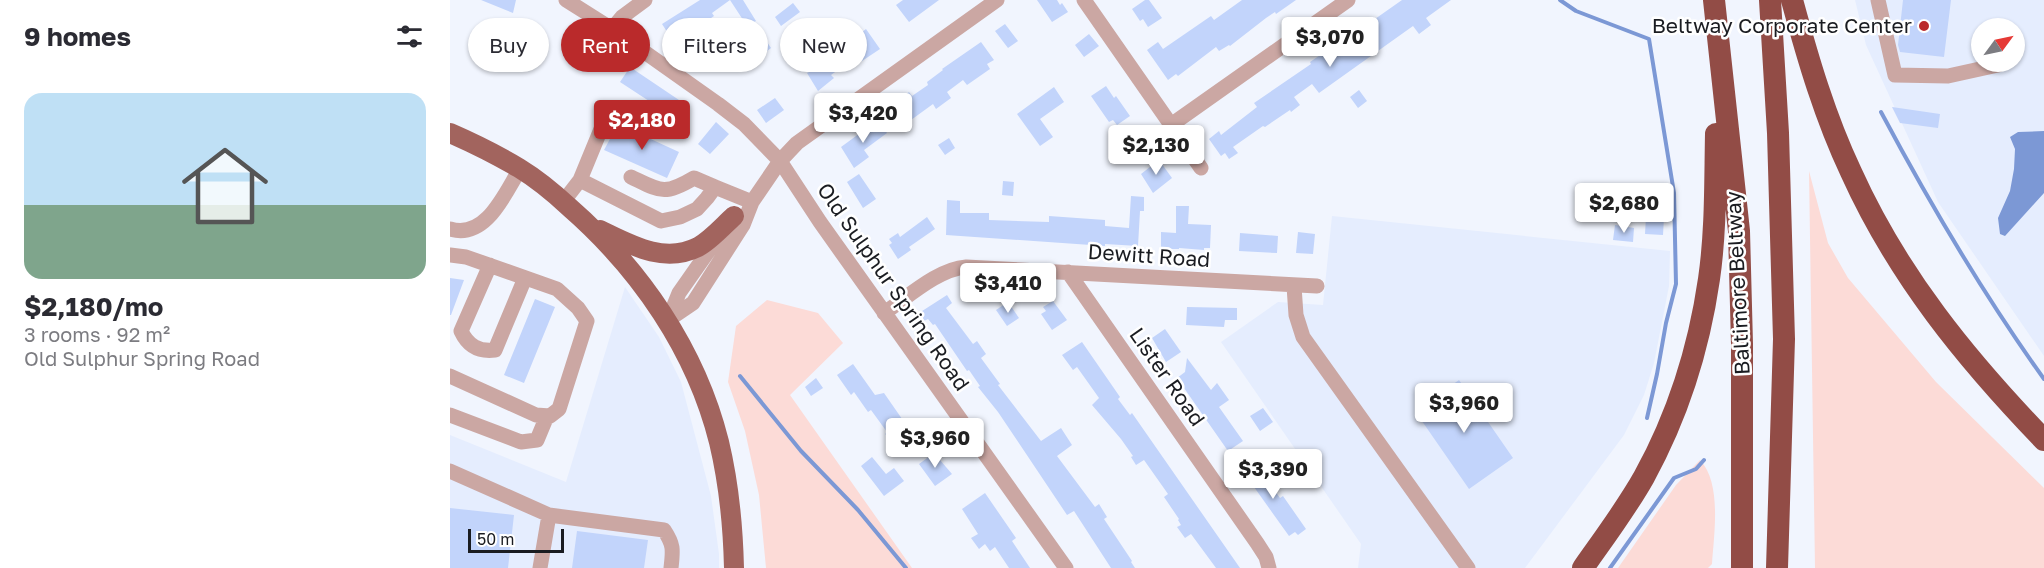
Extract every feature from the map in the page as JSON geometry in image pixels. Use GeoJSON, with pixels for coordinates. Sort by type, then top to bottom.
{"type":"FeatureCollection","features":[{"type":"Feature","properties":{"kind":"highway","name":"Baltimore Beltway"},"geometry":{"type":"LineString","coordinates":[[1714,0],[1717,45],[1739,231],[1743,356],[1742,568]]}},
{"type":"Feature","properties":{"kind":"highway","name":"Baltimore Beltway"},"geometry":{"type":"LineString","coordinates":[[1770,0],[1778,133],[1784,339],[1777,568]]}},
{"type":"Feature","properties":{"kind":"highway"},"geometry":{"type":"LineString","coordinates":[[1792,0],[1814,78],[1831,124],[1850,172],[1878,226],[1935,315],[1992,387],[2044,440]]}},
{"type":"Feature","properties":{"kind":"highway"},"geometry":{"type":"LineString","coordinates":[[1583,568],[1622,513],[1644,476],[1682,392],[1694,350],[1709,279],[1714,234],[1717,45]]}},
{"type":"Feature","properties":{"kind":"highway"},"geometry":{"type":"LineString","coordinates":[[1992,387],[2007,414],[2044,455]]}},
{"type":"Feature","properties":{"kind":"main road"},"geometry":{"type":"LineString","coordinates":[[450,133],[520,169],[590,225],[616,253],[668,320],[693,370],[718,440],[733,526],[734,568]]}},
{"type":"Feature","properties":{"kind":"main road"},"geometry":{"type":"LineString","coordinates":[[590,225],[639,249],[668,253],[697,247],[734,216]]}},
{"type":"Feature","properties":{"kind":"street","name":"Old Sulphur Spring Road"},"geometry":{"type":"LineString","coordinates":[[566,0],[595,18]]}},
{"type":"Feature","properties":{"kind":"street"},"geometry":{"type":"LineString","coordinates":[[621,18],[645,0]]}},
{"type":"Feature","properties":{"kind":"street"},"geometry":{"type":"LineString","coordinates":[[668,320],[693,303],[743,225],[752,202],[780,161],[797,143],[997,0]]}},
{"type":"Feature","properties":{"kind":"street"},"geometry":{"type":"LineString","coordinates":[[1084,0],[1201,168]]}},
{"type":"Feature","properties":{"kind":"street"},"geometry":{"type":"LineString","coordinates":[[1171,125],[1348,0]]}},
{"type":"Feature","properties":{"kind":"street"},"geometry":{"type":"LineString","coordinates":[[1878,0],[1896,75],[1948,76],[1971,71]]}},
{"type":"Feature","properties":{"kind":"street","name":"Old Sulphur Spring Road"},"geometry":{"type":"LineString","coordinates":[[650,56],[744,124],[780,161],[820,222],[1066,568]]}},
{"type":"Feature","properties":{"kind":"street"},"geometry":{"type":"LineString","coordinates":[[563,202],[580,180],[601,129]]}},
{"type":"Feature","properties":{"kind":"street"},"geometry":{"type":"LineString","coordinates":[[450,229],[466,230],[477,226],[491,215],[520,169]]}},
{"type":"Feature","properties":{"kind":"street"},"geometry":{"type":"LineString","coordinates":[[631,177],[658,190],[681,186],[693,178],[752,202]]}},
{"type":"Feature","properties":{"kind":"street"},"geometry":{"type":"LineString","coordinates":[[580,180],[661,221],[680,217],[697,209],[715,187]]}},
{"type":"Feature","properties":{"kind":"street"},"geometry":{"type":"LineString","coordinates":[[647,213],[658,190]]}},
{"type":"Feature","properties":{"kind":"street"},"geometry":{"type":"LineString","coordinates":[[668,320],[679,292],[734,216],[752,202]]}},
{"type":"Feature","properties":{"kind":"street"},"geometry":{"type":"LineString","coordinates":[[466,230],[467,258]]}},
{"type":"Feature","properties":{"kind":"street"},"geometry":{"type":"LineString","coordinates":[[450,255],[490,265],[557,289],[578,308],[587,321],[559,410],[547,416],[536,415],[450,376]]}},
{"type":"Feature","properties":{"kind":"street"},"geometry":{"type":"LineString","coordinates":[[490,265],[461,331],[465,341],[479,350],[495,350],[525,278]]}},
{"type":"Feature","properties":{"kind":"street","name":"Dewitt Road"},"geometry":{"type":"LineString","coordinates":[[884,313],[938,276],[958,268],[1317,286]]}},
{"type":"Feature","properties":{"kind":"street","name":"Lister Road"},"geometry":{"type":"LineString","coordinates":[[1068,272],[1257,543],[1266,557],[1269,568]]}},
{"type":"Feature","properties":{"kind":"street"},"geometry":{"type":"LineString","coordinates":[[1294,286],[1296,315],[1304,337],[1468,568]]}},
{"type":"Feature","properties":{"kind":"street"},"geometry":{"type":"LineString","coordinates":[[450,415],[521,442],[537,440],[547,416]]}},
{"type":"Feature","properties":{"kind":"street"},"geometry":{"type":"LineString","coordinates":[[450,471],[549,515],[664,530],[672,541],[670,568]]}},
{"type":"Feature","properties":{"kind":"street"},"geometry":{"type":"LineString","coordinates":[[540,568],[549,515]]}},
{"type":"Feature","properties":{"kind":"shaded area"},"geometry":{"type":"Polygon","coordinates":[[[1855,0],[2044,0],[2044,356],[1938,202],[1866,45],[1855,0]]]}},
{"type":"Feature","properties":{"kind":"shaded area"},"geometry":{"type":"Polygon","coordinates":[[[1809,171],[1828,243],[1848,278],[1936,382],[2044,488],[2044,568],[1815,568],[1809,171]]]}},
{"type":"Feature","properties":{"kind":"shaded area"},"geometry":{"type":"Polygon","coordinates":[[[1332,216],[1670,251],[1669,286],[1654,363],[1644,395],[1624,435],[1525,568],[1358,568],[1361,544],[1221,342],[1278,302],[1323,305],[1332,216]]]}},
{"type":"Feature","properties":{"kind":"shaded area"},"geometry":{"type":"Polygon","coordinates":[[[625,287],[659,337],[681,382],[711,496],[719,568],[450,568],[450,435],[566,482],[625,287]]]}},
{"type":"Feature","properties":{"kind":"shaded area"},"geometry":{"type":"Polygon","coordinates":[[[767,300],[818,313],[843,343],[790,395],[912,568],[766,568],[759,495],[745,431],[728,382],[736,326],[767,300]]]}},
{"type":"Feature","properties":{"kind":"shaded area"},"geometry":{"type":"Polygon","coordinates":[[[1700,460],[1707,470],[1714,495],[1715,524],[1712,564],[1708,568],[1618,568],[1676,485],[1700,460]]]}},
{"type":"Feature","properties":{"kind":"water"},"geometry":{"type":"Polygon","coordinates":[[[2044,131],[2044,193],[2005,236],[2000,234],[1998,218],[2010,191],[2014,169],[2015,149],[2010,137],[2018,132],[2044,131]]]}},
{"type":"Feature","properties":{"kind":"building"},"geometry":{"type":"Polygon","coordinates":[[[481,0],[516,0],[513,13],[481,0]]]}},
{"type":"Feature","properties":{"kind":"building"},"geometry":{"type":"Polygon","coordinates":[[[700,0],[730,0],[712,13],[714,16],[711,18],[672,18],[700,0]]]}},
{"type":"Feature","properties":{"kind":"building"},"geometry":{"type":"Polygon","coordinates":[[[730,0],[743,0],[754,18],[742,18],[730,0]]]}},
{"type":"Feature","properties":{"kind":"building"},"geometry":{"type":"Polygon","coordinates":[[[903,0],[939,0],[909,22],[896,5],[903,0]]]}},
{"type":"Feature","properties":{"kind":"building"},"geometry":{"type":"Polygon","coordinates":[[[1037,0],[1057,0],[1068,12],[1052,22],[1037,0]]]}},
{"type":"Feature","properties":{"kind":"building"},"geometry":{"type":"Polygon","coordinates":[[[1145,0],[1149,0],[1162,18],[1148,27],[1143,19],[1140,21],[1132,9],[1145,0]]]}},
{"type":"Feature","properties":{"kind":"building"},"geometry":{"type":"Polygon","coordinates":[[[1242,0],[1296,0],[1266,18],[1230,46],[1219,51],[1216,47],[1178,76],[1176,74],[1168,80],[1147,50],[1158,42],[1163,49],[1211,16],[1214,20],[1242,0]]]}},
{"type":"Feature","properties":{"kind":"building"},"geometry":{"type":"Polygon","coordinates":[[[1402,0],[1451,0],[1426,18],[1431,25],[1419,34],[1413,26],[1319,93],[1312,84],[1294,97],[1300,105],[1265,127],[1263,126],[1233,147],[1238,153],[1229,159],[1225,153],[1221,156],[1209,139],[1219,131],[1221,135],[1257,107],[1254,103],[1326,51],[1327,53],[1351,37],[1359,30],[1358,28],[1373,17],[1375,19],[1402,0]]]}},
{"type":"Feature","properties":{"kind":"building","name":"Beltway Corporate Center"},"geometry":{"type":"Polygon","coordinates":[[[1903,0],[1951,0],[1944,57],[1900,52],[1898,45],[1903,0]]]}},
{"type":"Feature","properties":{"kind":"building"},"geometry":{"type":"Polygon","coordinates":[[[793,3],[800,12],[792,18],[780,18],[780,24],[775,17],[793,3]]]}},
{"type":"Feature","properties":{"kind":"building"},"geometry":{"type":"Polygon","coordinates":[[[1005,24],[1018,41],[1008,48],[995,31],[1005,24]]]}},
{"type":"Feature","properties":{"kind":"building"},"geometry":{"type":"Polygon","coordinates":[[[867,30],[880,49],[867,58],[867,30]]]}},
{"type":"Feature","properties":{"kind":"building"},"geometry":{"type":"Polygon","coordinates":[[[1089,34],[1099,46],[1084,57],[1075,45],[1089,34]]]}},
{"type":"Feature","properties":{"kind":"building"},"geometry":{"type":"Polygon","coordinates":[[[981,42],[994,60],[987,64],[990,69],[967,85],[963,80],[947,92],[951,98],[936,109],[933,104],[911,120],[904,111],[900,114],[893,103],[909,92],[912,96],[928,85],[927,82],[942,69],[981,42]]]}},
{"type":"Feature","properties":{"kind":"building"},"geometry":{"type":"Polygon","coordinates":[[[627,72],[637,72],[679,100],[676,104],[689,113],[680,127],[667,117],[659,128],[640,114],[649,101],[620,82],[627,72]]]}},
{"type":"Feature","properties":{"kind":"building"},"geometry":{"type":"Polygon","coordinates":[[[835,72],[831,75],[834,78],[818,91],[807,73],[835,72]]]}},
{"type":"Feature","properties":{"kind":"building"},"geometry":{"type":"Polygon","coordinates":[[[1106,86],[1130,116],[1117,125],[1113,120],[1109,122],[1091,96],[1106,86]]]}},
{"type":"Feature","properties":{"kind":"building"},"geometry":{"type":"Polygon","coordinates":[[[1054,87],[1064,102],[1040,119],[1053,137],[1040,146],[1017,114],[1054,87]]]}},
{"type":"Feature","properties":{"kind":"building"},"geometry":{"type":"Polygon","coordinates":[[[1359,90],[1367,101],[1358,108],[1350,97],[1359,90]]]}},
{"type":"Feature","properties":{"kind":"building"},"geometry":{"type":"Polygon","coordinates":[[[775,98],[784,110],[766,123],[757,110],[775,98]]]}},
{"type":"Feature","properties":{"kind":"building"},"geometry":{"type":"Polygon","coordinates":[[[1892,107],[1940,114],[1938,128],[1900,123],[1892,107]]]}},
{"type":"Feature","properties":{"kind":"building"},"geometry":{"type":"Polygon","coordinates":[[[878,120],[887,133],[864,150],[869,157],[854,168],[841,147],[878,120]]]}},
{"type":"Feature","properties":{"kind":"building"},"geometry":{"type":"Polygon","coordinates":[[[716,122],[729,134],[710,154],[698,144],[716,122]]]}},
{"type":"Feature","properties":{"kind":"building"},"geometry":{"type":"Polygon","coordinates":[[[618,124],[679,152],[667,178],[604,150],[618,124]]]}},
{"type":"Feature","properties":{"kind":"building"},"geometry":{"type":"Polygon","coordinates":[[[949,138],[955,148],[945,155],[938,145],[949,138]]]}},
{"type":"Feature","properties":{"kind":"building"},"geometry":{"type":"Polygon","coordinates":[[[1159,160],[1172,178],[1153,193],[1141,174],[1159,160]]]}},
{"type":"Feature","properties":{"kind":"building"},"geometry":{"type":"Polygon","coordinates":[[[859,174],[876,199],[863,208],[847,182],[859,174]]]}},
{"type":"Feature","properties":{"kind":"building"},"geometry":{"type":"Polygon","coordinates":[[[1003,181],[1014,182],[1013,196],[1002,195],[1003,181]]]}},
{"type":"Feature","properties":{"kind":"building"},"geometry":{"type":"Polygon","coordinates":[[[1596,189],[1613,191],[1611,216],[1594,215],[1596,189]]]}},
{"type":"Feature","properties":{"kind":"building"},"geometry":{"type":"Polygon","coordinates":[[[1131,196],[1144,197],[1144,211],[1140,211],[1138,246],[1105,244],[1105,246],[946,235],[947,200],[960,201],[960,213],[989,213],[989,220],[1049,222],[1049,216],[1105,220],[1105,226],[1129,228],[1131,196]]]}},
{"type":"Feature","properties":{"kind":"building"},"geometry":{"type":"Polygon","coordinates":[[[1176,206],[1189,206],[1188,224],[1211,225],[1210,248],[1204,248],[1204,250],[1161,249],[1161,232],[1176,233],[1176,206]]]}},
{"type":"Feature","properties":{"kind":"building"},"geometry":{"type":"Polygon","coordinates":[[[1646,216],[1664,217],[1663,235],[1645,234],[1646,216]]]}},
{"type":"Feature","properties":{"kind":"building"},"geometry":{"type":"Polygon","coordinates":[[[927,217],[935,229],[909,247],[911,250],[898,259],[889,245],[892,243],[889,239],[898,233],[900,237],[927,217]]]}},
{"type":"Feature","properties":{"kind":"building"},"geometry":{"type":"Polygon","coordinates":[[[1615,225],[1634,228],[1633,242],[1613,240],[1615,225]]]}},
{"type":"Feature","properties":{"kind":"building"},"geometry":{"type":"Polygon","coordinates":[[[1298,232],[1315,234],[1313,254],[1296,253],[1298,232]]]}},
{"type":"Feature","properties":{"kind":"building"},"geometry":{"type":"Polygon","coordinates":[[[1240,233],[1278,236],[1277,253],[1239,251],[1240,233]]]}},
{"type":"Feature","properties":{"kind":"building"},"geometry":{"type":"Polygon","coordinates":[[[450,278],[464,280],[451,315],[450,315],[450,278]]]}},
{"type":"Feature","properties":{"kind":"building"},"geometry":{"type":"Polygon","coordinates":[[[947,295],[952,303],[946,308],[973,344],[977,341],[986,354],[981,358],[1000,384],[998,385],[1041,441],[1061,428],[1072,445],[1057,456],[1095,507],[1099,504],[1107,517],[1104,519],[1135,568],[1111,568],[1074,511],[1067,515],[998,412],[978,387],[980,386],[969,370],[967,371],[935,324],[933,325],[928,319],[924,321],[919,313],[947,295]]]}},
{"type":"Feature","properties":{"kind":"building"},"geometry":{"type":"Polygon","coordinates":[[[535,299],[555,307],[524,383],[504,375],[535,299]]]}},
{"type":"Feature","properties":{"kind":"building"},"geometry":{"type":"Polygon","coordinates":[[[1053,301],[1067,320],[1052,330],[1041,314],[1046,311],[1043,307],[1053,301]]]}},
{"type":"Feature","properties":{"kind":"building"},"geometry":{"type":"Polygon","coordinates":[[[1008,302],[1019,318],[1007,326],[996,310],[1008,302]]]}},
{"type":"Feature","properties":{"kind":"building"},"geometry":{"type":"Polygon","coordinates":[[[1187,307],[1237,308],[1237,320],[1225,320],[1224,327],[1186,325],[1187,307]]]}},
{"type":"Feature","properties":{"kind":"building"},"geometry":{"type":"Polygon","coordinates":[[[1165,329],[1181,352],[1166,362],[1152,338],[1165,329]]]}},
{"type":"Feature","properties":{"kind":"building"},"geometry":{"type":"Polygon","coordinates":[[[1082,342],[1120,397],[1118,399],[1130,415],[1132,413],[1240,568],[1216,568],[1191,534],[1185,538],[1177,527],[1181,525],[1179,519],[1164,497],[1168,494],[1144,460],[1136,465],[1131,457],[1133,456],[1121,439],[1092,405],[1099,398],[1077,367],[1073,370],[1062,355],[1082,342]]]}},
{"type":"Feature","properties":{"kind":"building"},"geometry":{"type":"Polygon","coordinates":[[[1187,358],[1211,390],[1217,383],[1229,400],[1219,407],[1243,441],[1228,451],[1177,378],[1185,372],[1187,358]]]}},
{"type":"Feature","properties":{"kind":"building"},"geometry":{"type":"Polygon","coordinates":[[[853,364],[875,395],[884,393],[916,439],[900,450],[885,434],[887,432],[871,410],[868,412],[854,392],[851,395],[837,375],[853,364]]]}},
{"type":"Feature","properties":{"kind":"building"},"geometry":{"type":"Polygon","coordinates":[[[816,378],[823,388],[811,396],[805,387],[816,378]]]}},
{"type":"Feature","properties":{"kind":"building"},"geometry":{"type":"Polygon","coordinates":[[[1459,380],[1513,458],[1469,489],[1415,411],[1459,380]]]}},
{"type":"Feature","properties":{"kind":"building"},"geometry":{"type":"Polygon","coordinates":[[[1263,408],[1273,422],[1260,431],[1250,416],[1263,408]]]}},
{"type":"Feature","properties":{"kind":"building"},"geometry":{"type":"Polygon","coordinates":[[[934,453],[952,474],[935,486],[919,464],[934,453]]]}},
{"type":"Feature","properties":{"kind":"building"},"geometry":{"type":"Polygon","coordinates":[[[1292,453],[1299,464],[1288,471],[1281,461],[1292,453]]]}},
{"type":"Feature","properties":{"kind":"building"},"geometry":{"type":"Polygon","coordinates":[[[872,457],[886,474],[894,468],[904,481],[884,496],[861,466],[872,457]]]}},
{"type":"Feature","properties":{"kind":"building"},"geometry":{"type":"Polygon","coordinates":[[[1252,459],[1280,498],[1283,496],[1306,529],[1298,535],[1295,532],[1289,536],[1244,473],[1241,467],[1252,459]]]}},
{"type":"Feature","properties":{"kind":"building"},"geometry":{"type":"Polygon","coordinates":[[[985,493],[1016,538],[1012,541],[1030,568],[1009,568],[995,547],[990,551],[985,544],[979,549],[971,538],[978,534],[962,509],[985,493]]]}},
{"type":"Feature","properties":{"kind":"building"},"geometry":{"type":"Polygon","coordinates":[[[450,508],[514,515],[508,568],[450,568],[450,508]]]}},
{"type":"Feature","properties":{"kind":"building"},"geometry":{"type":"Polygon","coordinates":[[[577,531],[648,540],[644,568],[572,568],[577,531]]]}},
{"type":"Feature","properties":{"kind":"waterway"},"geometry":{"type":"LineString","coordinates":[[1560,0],[1576,11],[1649,39],[1674,193],[1676,284],[1647,418]]}},
{"type":"Feature","properties":{"kind":"waterway"},"geometry":{"type":"LineString","coordinates":[[1881,112],[1958,248],[2044,379]]}},
{"type":"Feature","properties":{"kind":"waterway"},"geometry":{"type":"LineString","coordinates":[[740,376],[801,451],[858,510],[906,568]]}},
{"type":"Feature","properties":{"kind":"waterway"},"geometry":{"type":"LineString","coordinates":[[1610,568],[1674,478],[1696,469],[1704,460]]}},
{"type":"Feature","properties":{"kind":"place","name":"Beltway Corporate Center"},"geometry":{"type":"Point","coordinates":[1924,26]}}]}
